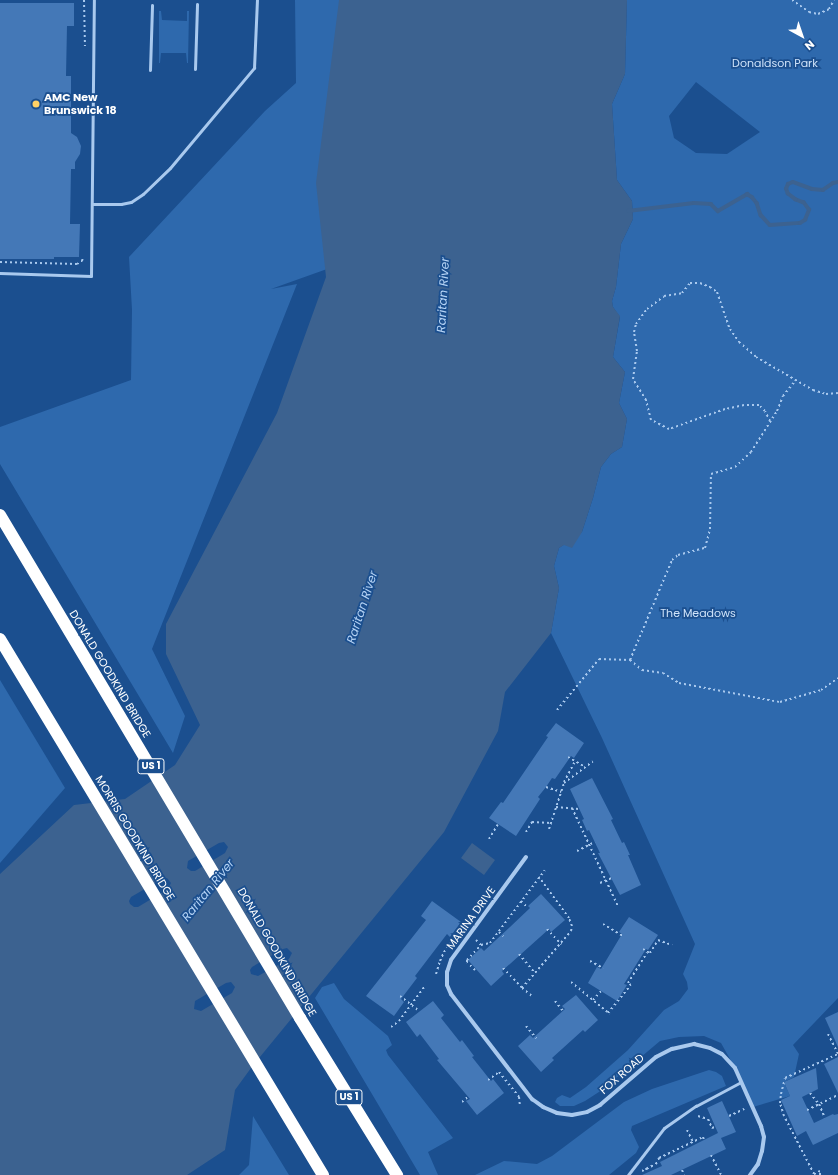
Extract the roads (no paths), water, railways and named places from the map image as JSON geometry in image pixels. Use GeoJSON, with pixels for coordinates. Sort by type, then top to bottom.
{"type":"FeatureCollection","features":[{"type":"Feature","properties":{"kind":"highway","name":"DONALD GOODKIND BRIDGE"},"geometry":{"type":"LineString","coordinates":[[0,515],[300,1018],[397,1175]]}},
{"type":"Feature","properties":{"kind":"highway","name":"MORRIS GOODKIND BRIDGE"},"geometry":{"type":"LineString","coordinates":[[0,639],[323,1175]]}},
{"type":"Feature","properties":{"kind":"street","name":"MARINA DRIVE"},"geometry":{"type":"LineString","coordinates":[[452,994],[447,985],[446,972],[451,960],[526,858]]}},
{"type":"Feature","properties":{"kind":"street","name":"FOX ROAD"},"geometry":{"type":"LineString","coordinates":[[452,994],[532,1099],[543,1107],[557,1113],[572,1115],[587,1112],[600,1105],[656,1057],[672,1048],[694,1044],[710,1048],[722,1054],[735,1068],[761,1126],[764,1137],[758,1164],[750,1175]]}},
{"type":"Feature","properties":{"kind":"lane"},"geometry":{"type":"LineString","coordinates":[[0,273],[91,276],[94,0]]}},
{"type":"Feature","properties":{"kind":"lane"},"geometry":{"type":"LineString","coordinates":[[92,204],[121,204],[131,202],[143,194],[170,168],[254,68],[257,0]]}},
{"type":"Feature","properties":{"kind":"lane"},"geometry":{"type":"LineString","coordinates":[[195,69],[197,4]]}},
{"type":"Feature","properties":{"kind":"lane"},"geometry":{"type":"LineString","coordinates":[[150,70],[152,5]]}},
{"type":"Feature","properties":{"kind":"lane"},"geometry":{"type":"LineString","coordinates":[[628,1175],[664,1128],[696,1106],[741,1082]]}},
{"type":"Feature","properties":{"kind":"water","name":"Raritan River"},"geometry":{"type":"Polygon","coordinates":[[[339,0],[627,0],[625,74],[612,104],[617,180],[632,201],[633,219],[621,244],[616,287],[612,301],[613,307],[620,316],[613,357],[625,372],[619,403],[627,419],[622,447],[611,454],[601,467],[582,532],[572,548],[564,545],[559,548],[554,566],[559,588],[551,633],[505,692],[498,731],[444,832],[251,1068],[235,1090],[225,1150],[187,1175],[0,1175],[0,874],[74,805],[125,799],[175,765],[200,725],[166,654],[166,624],[277,413],[326,277],[316,183],[339,0]]]}},
{"type":"Feature","properties":{"kind":"water"},"geometry":{"type":"Polygon","coordinates":[[[472,843],[495,860],[484,875],[461,858],[472,843]]]}},
{"type":"Feature","properties":{"kind":"waterway"},"geometry":{"type":"LineString","coordinates":[[628,211],[694,203],[711,204],[718,211],[747,194],[757,203],[761,215],[770,225],[800,223],[805,220],[809,210],[804,203],[796,200],[788,194],[786,189],[788,184],[793,182],[812,189],[823,190],[833,183],[838,182]]}},
{"type":"Feature","properties":{"kind":"place","name":"AMC New Brunswick 18"},"geometry":{"type":"Point","coordinates":[36,104]}},
{"type":"Feature","properties":{"kind":"park label","name":"Donaldson Park"},"geometry":{"type":"Point","coordinates":[775,63]}},
{"type":"Feature","properties":{"kind":"park label","name":"The Meadows"},"geometry":{"type":"Point","coordinates":[698,613]}}]}
